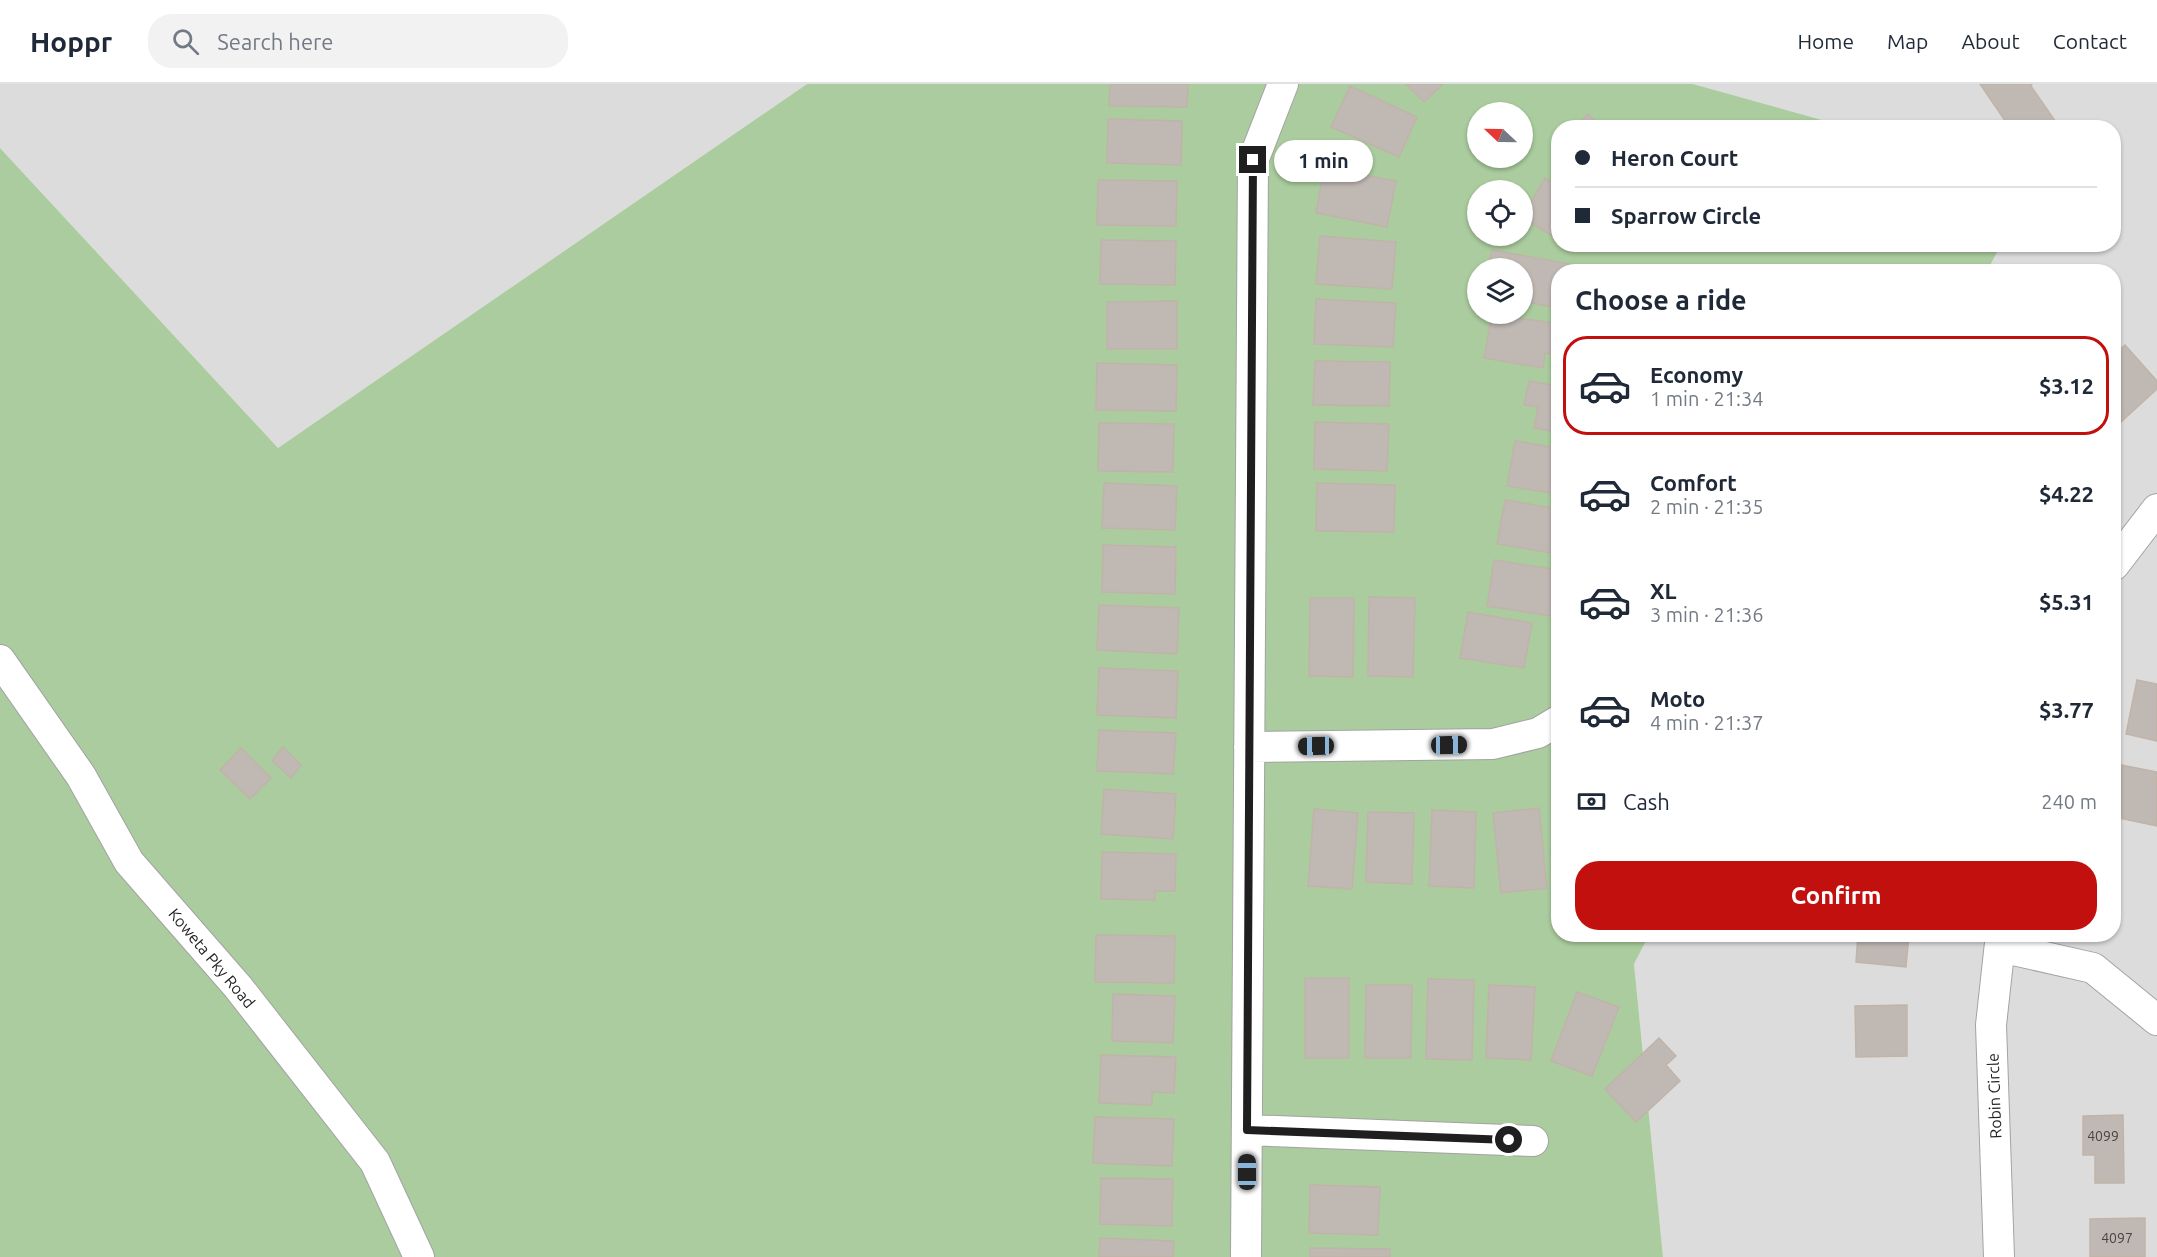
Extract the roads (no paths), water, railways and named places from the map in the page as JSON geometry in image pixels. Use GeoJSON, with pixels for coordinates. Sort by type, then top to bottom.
{"type":"FeatureCollection","features":[{"type":"Feature","properties":{"kind":"street"},"geometry":{"type":"LineString","coordinates":[[1246,1257],[1253,160],[1283,84]]}},
{"type":"Feature","properties":{"kind":"street"},"geometry":{"type":"LineString","coordinates":[[2121,556],[2157,508]]}},
{"type":"Feature","properties":{"kind":"street","name":"Koweta Pky Road"},"geometry":{"type":"LineString","coordinates":[[0,660],[81,776],[129,862],[238,987],[375,1161],[419,1257]]}},
{"type":"Feature","properties":{"kind":"street"},"geometry":{"type":"LineString","coordinates":[[1250,747],[1493,744],[1538,733],[1551,725]]}},
{"type":"Feature","properties":{"kind":"street","name":"Robin Circle"},"geometry":{"type":"LineString","coordinates":[[1999,1257],[1991,1025],[2000,942]]}},
{"type":"Feature","properties":{"kind":"street"},"geometry":{"type":"LineString","coordinates":[[2003,942],[2093,968],[2157,1020]]}},
{"type":"Feature","properties":{"kind":"street"},"geometry":{"type":"LineString","coordinates":[[1247,1130],[1533,1141]]}}]}
